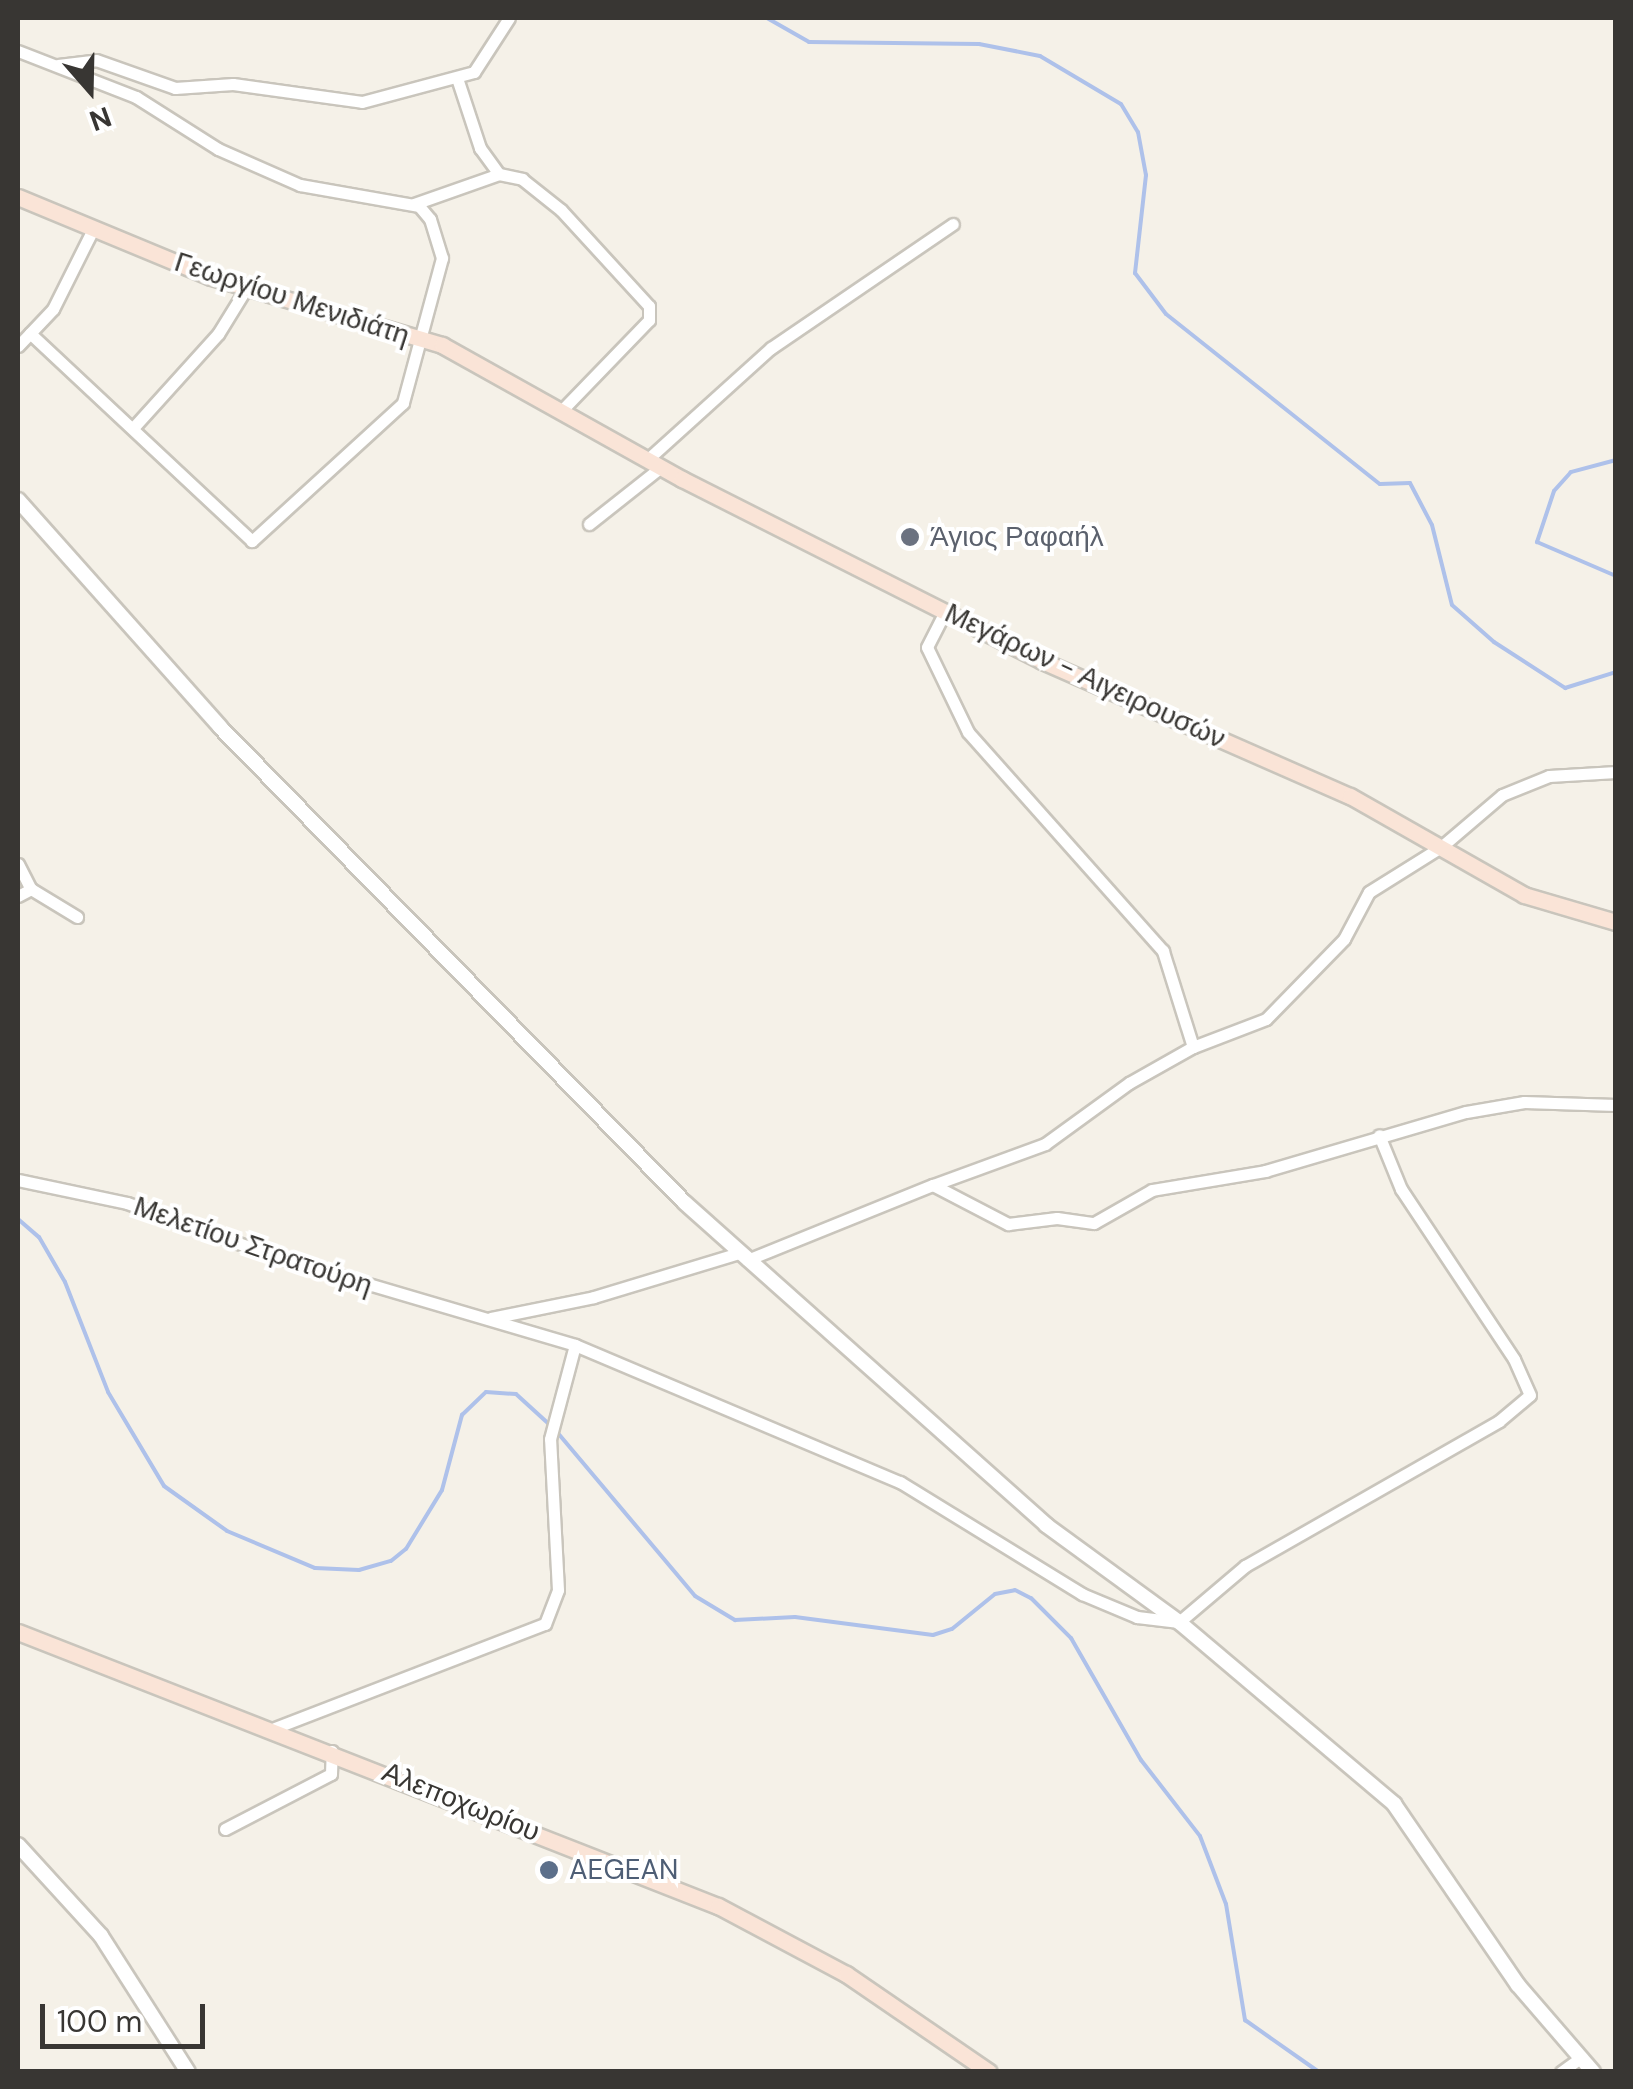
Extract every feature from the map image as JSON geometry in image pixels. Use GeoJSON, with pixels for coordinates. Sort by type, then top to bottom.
{"type":"FeatureCollection","features":[{"type":"Feature","properties":{"kind":"main road","name":"Γεωργίου Μενιδιάτη"},"geometry":{"type":"LineString","coordinates":[[18,197],[247,287],[468,358],[562,410]]}},
{"type":"Feature","properties":{"kind":"main road","name":"Μεγάρων - Αιγειρουσών"},"geometry":{"type":"LineString","coordinates":[[562,410],[654,463],[945,612],[1131,703],[1316,780],[1524,895],[1616,922]]}},
{"type":"Feature","properties":{"kind":"main road","name":"Αλεποχωρίου"},"geometry":{"type":"LineString","coordinates":[[18,1632],[332,1750],[718,1906],[846,1974],[989,2072]]}},
{"type":"Feature","properties":{"kind":"street"},"geometry":{"type":"LineString","coordinates":[[58,65],[96,60],[175,88],[234,84],[344,104],[457,78],[484,63],[510,18]]}},
{"type":"Feature","properties":{"kind":"street"},"geometry":{"type":"LineString","coordinates":[[18,52],[136,96],[218,149],[280,177],[414,204],[499,174]]}},
{"type":"Feature","properties":{"kind":"street"},"geometry":{"type":"LineString","coordinates":[[457,78],[480,148],[499,174],[544,194],[648,306],[648,320],[562,410]]}},
{"type":"Feature","properties":{"kind":"street"},"geometry":{"type":"LineString","coordinates":[[30,333],[244,536],[256,540],[403,402],[442,258],[430,219],[414,204]]}},
{"type":"Feature","properties":{"kind":"street"},"geometry":{"type":"LineString","coordinates":[[589,524],[772,348],[954,224]]}},
{"type":"Feature","properties":{"kind":"street"},"geometry":{"type":"LineString","coordinates":[[18,346],[62,293],[92,229]]}},
{"type":"Feature","properties":{"kind":"street"},"geometry":{"type":"LineString","coordinates":[[133,428],[218,334],[247,287]]}},
{"type":"Feature","properties":{"kind":"street"},"geometry":{"type":"LineString","coordinates":[[18,500],[220,727],[743,1257],[1046,1526],[1180,1622],[1402,1812],[1512,1976],[1593,2072]]}},
{"type":"Feature","properties":{"kind":"street"},"geometry":{"type":"LineString","coordinates":[[945,612],[927,647],[968,732],[1163,952],[1193,1047]]}},
{"type":"Feature","properties":{"kind":"street"},"geometry":{"type":"LineString","coordinates":[[487,1318],[594,1298],[743,1257],[1045,1144],[1193,1047],[1266,1019],[1344,939],[1369,892],[1441,847],[1516,788],[1567,773],[1616,772]]}},
{"type":"Feature","properties":{"kind":"street"},"geometry":{"type":"LineString","coordinates":[[18,864],[31,889],[77,917]]}},
{"type":"Feature","properties":{"kind":"street"},"geometry":{"type":"LineString","coordinates":[[18,896],[31,889]]}},
{"type":"Feature","properties":{"kind":"street"},"geometry":{"type":"LineString","coordinates":[[934,1185],[1008,1224],[1057,1218],[1094,1223],[1152,1190],[1265,1171],[1379,1135],[1524,1102],[1616,1105]]}},
{"type":"Feature","properties":{"kind":"street"},"geometry":{"type":"LineString","coordinates":[[1180,1622],[1246,1566],[1499,1421],[1530,1395],[1514,1359],[1401,1189],[1379,1135]]}},
{"type":"Feature","properties":{"kind":"street","name":"Μελετίου Στρατούρη"},"geometry":{"type":"LineString","coordinates":[[18,1180],[127,1203],[280,1258],[576,1344],[882,1474],[1082,1594],[1136,1617],[1180,1622]]}},
{"type":"Feature","properties":{"kind":"street"},"geometry":{"type":"LineString","coordinates":[[275,1728],[545,1624],[558,1590],[552,1418],[576,1344]]}},
{"type":"Feature","properties":{"kind":"street"},"geometry":{"type":"LineString","coordinates":[[225,1829],[331,1774],[332,1750]]}},
{"type":"Feature","properties":{"kind":"street"},"geometry":{"type":"LineString","coordinates":[[18,1844],[91,1923],[188,2072]]}},
{"type":"Feature","properties":{"kind":"street"},"geometry":{"type":"LineString","coordinates":[[1561,2072],[1580,2058]]}},
{"type":"Feature","properties":{"kind":"waterway"},"geometry":{"type":"LineString","coordinates":[[142,18],[150,18]]}},
{"type":"Feature","properties":{"kind":"waterway"},"geometry":{"type":"LineString","coordinates":[[767,18],[809,42],[979,44],[1040,56],[1121,104],[1138,132],[1146,175],[1135,273],[1166,314],[1380,484],[1410,483],[1432,525],[1452,605],[1494,642],[1565,688],[1616,672]]}},
{"type":"Feature","properties":{"kind":"waterway"},"geometry":{"type":"LineString","coordinates":[[1616,460],[1571,472],[1554,491],[1537,542],[1616,576]]}},
{"type":"Feature","properties":{"kind":"waterway"},"geometry":{"type":"LineString","coordinates":[[18,1219],[39,1237],[65,1282],[108,1392],[164,1486],[227,1531],[315,1568],[359,1570],[391,1561],[406,1549],[442,1490],[462,1415],[486,1392],[516,1394],[550,1425]]}},
{"type":"Feature","properties":{"kind":"waterway"},"geometry":{"type":"LineString","coordinates":[[557,1432],[695,1596],[735,1620],[795,1617],[933,1635],[952,1629],[995,1594],[1015,1590],[1031,1598],[1071,1638],[1141,1760],[1200,1836],[1226,1904],[1245,2020],[1319,2072]]}},
{"type":"Feature","properties":{"kind":"place","name":"Άγιος Ραφαήλ"},"geometry":{"type":"Point","coordinates":[910,537]}},
{"type":"Feature","properties":{"kind":"place","name":"AEGEAN"},"geometry":{"type":"Point","coordinates":[549,1870]}}]}
